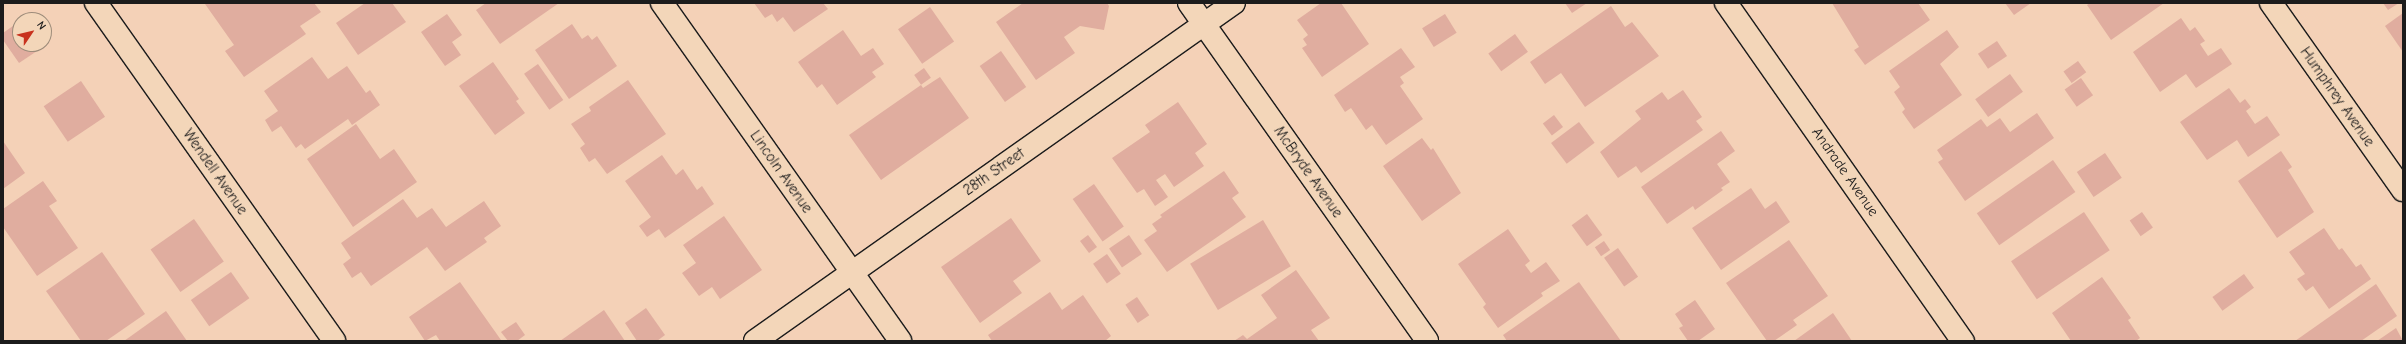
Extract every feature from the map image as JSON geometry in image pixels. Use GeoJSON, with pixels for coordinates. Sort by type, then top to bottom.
{"type":"FeatureCollection","features":[{"type":"Feature","properties":{"kind":"street","name":"Wendell Avenue"},"geometry":{"type":"LineString","coordinates":[[96,3],[334,341]]}},
{"type":"Feature","properties":{"kind":"street","name":"Lincoln Avenue"},"geometry":{"type":"LineString","coordinates":[[662,3],[900,341]]}},
{"type":"Feature","properties":{"kind":"street","name":"McBryde Avenue"},"geometry":{"type":"LineString","coordinates":[[1189,3],[1427,341]]}},
{"type":"Feature","properties":{"kind":"street","name":"28th Street"},"geometry":{"type":"LineString","coordinates":[[755,341],[1234,3]]}},
{"type":"Feature","properties":{"kind":"street","name":"Andrade Avenue"},"geometry":{"type":"LineString","coordinates":[[1726,3],[1963,341]]}},
{"type":"Feature","properties":{"kind":"street","name":"Humphrey Avenue"},"geometry":{"type":"LineString","coordinates":[[2271,3],[2403,190]]}},
{"type":"Feature","properties":{"kind":"building"},"geometry":{"type":"Polygon","coordinates":[[[314,3],[321,12],[300,26],[306,34],[244,77],[225,51],[234,45],[205,4],[314,3]]]}},
{"type":"Feature","properties":{"kind":"building"},"geometry":{"type":"Polygon","coordinates":[[[365,3],[392,3],[406,22],[358,55],[336,23],[365,3]]]}},
{"type":"Feature","properties":{"kind":"building"},"geometry":{"type":"Polygon","coordinates":[[[486,3],[559,3],[500,44],[476,10],[486,3]]]}},
{"type":"Feature","properties":{"kind":"building"},"geometry":{"type":"Polygon","coordinates":[[[754,3],[823,3],[828,9],[794,32],[783,17],[777,22],[772,14],[765,18],[754,3]]]}},
{"type":"Feature","properties":{"kind":"building"},"geometry":{"type":"Polygon","coordinates":[[[1023,3],[1107,3],[1109,6],[1104,30],[1080,26],[1064,37],[1075,53],[1036,80],[996,22],[1023,3]]]}},
{"type":"Feature","properties":{"kind":"building"},"geometry":{"type":"Polygon","coordinates":[[[1321,3],[1341,3],[1369,44],[1322,77],[1302,48],[1307,45],[1303,39],[1308,35],[1297,20],[1321,3]]]}},
{"type":"Feature","properties":{"kind":"building"},"geometry":{"type":"Polygon","coordinates":[[[1565,3],[1587,3],[1572,13],[1565,3]]]}},
{"type":"Feature","properties":{"kind":"building"},"geometry":{"type":"Polygon","coordinates":[[[1832,3],[1918,3],[1930,20],[1865,65],[1854,50],[1859,47],[1832,3]]]}},
{"type":"Feature","properties":{"kind":"building"},"geometry":{"type":"Polygon","coordinates":[[[2005,3],[2031,3],[2014,15],[2005,3]]]}},
{"type":"Feature","properties":{"kind":"building"},"geometry":{"type":"Polygon","coordinates":[[[2090,3],[2164,3],[2111,40],[2087,5],[2090,3]]]}},
{"type":"Feature","properties":{"kind":"building"},"geometry":{"type":"Polygon","coordinates":[[[2383,3],[2399,3],[2388,10],[2383,3]]]}},
{"type":"Feature","properties":{"kind":"building"},"geometry":{"type":"Polygon","coordinates":[[[1611,6],[1625,27],[1632,22],[1659,56],[1585,107],[1561,73],[1545,84],[1530,62],[1611,6]]]}},
{"type":"Feature","properties":{"kind":"building"},"geometry":{"type":"Polygon","coordinates":[[[930,7],[954,41],[922,64],[898,29],[930,7]]]}},
{"type":"Feature","properties":{"kind":"building"},"geometry":{"type":"Polygon","coordinates":[[[2403,13],[2403,52],[2385,26],[2403,13]]]}},
{"type":"Feature","properties":{"kind":"building"},"geometry":{"type":"Polygon","coordinates":[[[447,14],[462,35],[452,42],[461,55],[445,66],[421,32],[447,14]]]}},
{"type":"Feature","properties":{"kind":"building"},"geometry":{"type":"Polygon","coordinates":[[[1445,14],[1457,33],[1434,47],[1422,28],[1445,14]]]}},
{"type":"Feature","properties":{"kind":"building"},"geometry":{"type":"Polygon","coordinates":[[[2181,18],[2190,31],[2195,27],[2205,41],[2200,44],[2208,56],[2221,48],[2232,64],[2196,88],[2186,74],[2160,92],[2133,52],[2181,18]]]}},
{"type":"Feature","properties":{"kind":"building"},"geometry":{"type":"Polygon","coordinates":[[[572,24],[582,39],[588,35],[592,40],[597,36],[617,66],[569,99],[535,50],[572,24]]]}},
{"type":"Feature","properties":{"kind":"building"},"geometry":{"type":"Polygon","coordinates":[[[12,27],[12,52],[36,52],[19,63],[3,40],[3,33],[12,27]]]}},
{"type":"Feature","properties":{"kind":"building"},"geometry":{"type":"Polygon","coordinates":[[[843,30],[861,56],[873,48],[884,64],[872,72],[876,77],[837,105],[822,84],[817,88],[798,62],[843,30]]]}},
{"type":"Feature","properties":{"kind":"building"},"geometry":{"type":"Polygon","coordinates":[[[1947,30],[1959,47],[1940,64],[1962,95],[1914,129],[1902,112],[1905,109],[1894,92],[1900,87],[1889,71],[1947,30]]]}},
{"type":"Feature","properties":{"kind":"building"},"geometry":{"type":"Polygon","coordinates":[[[1515,34],[1528,52],[1501,71],[1488,53],[1515,34]]]}},
{"type":"Feature","properties":{"kind":"building"},"geometry":{"type":"Polygon","coordinates":[[[1997,41],[2007,56],[1988,69],[1978,54],[1997,41]]]}},
{"type":"Feature","properties":{"kind":"building"},"geometry":{"type":"Polygon","coordinates":[[[1401,48],[1415,67],[1400,77],[1404,83],[1400,86],[1423,119],[1386,145],[1372,125],[1366,130],[1351,108],[1345,112],[1334,95],[1401,48]]]}},
{"type":"Feature","properties":{"kind":"building"},"geometry":{"type":"Polygon","coordinates":[[[1001,51],[1026,87],[1005,102],[980,66],[1001,51]]]}},
{"type":"Feature","properties":{"kind":"building"},"geometry":{"type":"Polygon","coordinates":[[[312,57],[328,79],[347,66],[366,93],[370,90],[380,105],[352,125],[348,119],[305,149],[301,144],[296,148],[281,126],[272,132],[265,120],[278,111],[264,91],[312,57]]]}},
{"type":"Feature","properties":{"kind":"building"},"geometry":{"type":"Polygon","coordinates":[[[2078,61],[2086,72],[2072,83],[2063,72],[2078,61]]]}},
{"type":"Feature","properties":{"kind":"building"},"geometry":{"type":"Polygon","coordinates":[[[493,62],[519,99],[516,101],[525,113],[495,135],[459,86],[493,62]]]}},
{"type":"Feature","properties":{"kind":"building"},"geometry":{"type":"Polygon","coordinates":[[[538,64],[563,100],[549,110],[524,74],[538,64]]]}},
{"type":"Feature","properties":{"kind":"building"},"geometry":{"type":"Polygon","coordinates":[[[924,68],[931,78],[921,85],[914,75],[924,68]]]}},
{"type":"Feature","properties":{"kind":"building"},"geometry":{"type":"Polygon","coordinates":[[[2010,74],[2023,92],[1988,117],[1975,99],[2010,74]]]}},
{"type":"Feature","properties":{"kind":"building"},"geometry":{"type":"Polygon","coordinates":[[[940,77],[969,118],[881,180],[849,135],[921,85],[923,88],[940,77]]]}},
{"type":"Feature","properties":{"kind":"building"},"geometry":{"type":"Polygon","coordinates":[[[2081,78],[2093,95],[2077,107],[2065,89],[2081,78]]]}},
{"type":"Feature","properties":{"kind":"building"},"geometry":{"type":"Polygon","coordinates":[[[628,80],[666,134],[607,174],[595,158],[589,162],[580,148],[585,144],[571,124],[591,111],[589,107],[628,80]]]}},
{"type":"Feature","properties":{"kind":"building"},"geometry":{"type":"Polygon","coordinates":[[[81,81],[105,117],[68,142],[44,106],[81,81]]]}},
{"type":"Feature","properties":{"kind":"building"},"geometry":{"type":"Polygon","coordinates":[[[2229,88],[2240,103],[2245,99],[2251,107],[2246,111],[2255,124],[2267,116],[2280,135],[2248,157],[2237,140],[2207,160],[2180,122],[2229,88]]]}},
{"type":"Feature","properties":{"kind":"building"},"geometry":{"type":"Polygon","coordinates":[[[1683,90],[1702,117],[1696,121],[1703,130],[1641,173],[1636,166],[1618,178],[1600,152],[1641,119],[1635,111],[1662,92],[1668,100],[1683,90]]]}},
{"type":"Feature","properties":{"kind":"building"},"geometry":{"type":"Polygon","coordinates":[[[1178,102],[1207,144],[1195,153],[1204,166],[1174,187],[1165,174],[1156,180],[1168,197],[1155,206],[1144,189],[1137,193],[1112,158],[1150,132],[1145,125],[1178,102]]]}},
{"type":"Feature","properties":{"kind":"building"},"geometry":{"type":"Polygon","coordinates":[[[2037,113],[2054,138],[1965,201],[1938,162],[1943,159],[1937,150],[1981,119],[1987,127],[2000,118],[2010,132],[2037,113]]]}},
{"type":"Feature","properties":{"kind":"building"},"geometry":{"type":"Polygon","coordinates":[[[1554,115],[1563,127],[1552,135],[1543,123],[1554,115]]]}},
{"type":"Feature","properties":{"kind":"building"},"geometry":{"type":"Polygon","coordinates":[[[1579,122],[1595,143],[1567,164],[1551,143],[1579,122]]]}},
{"type":"Feature","properties":{"kind":"building"},"geometry":{"type":"Polygon","coordinates":[[[356,124],[380,159],[394,149],[417,182],[353,227],[307,159],[356,124]]]}},
{"type":"Feature","properties":{"kind":"building"},"geometry":{"type":"Polygon","coordinates":[[[1721,131],[1735,151],[1717,164],[1730,182],[1721,188],[1723,190],[1695,210],[1693,206],[1667,224],[1641,187],[1721,131]]]}},
{"type":"Feature","properties":{"kind":"building"},"geometry":{"type":"Polygon","coordinates":[[[1422,138],[1431,150],[1433,148],[1461,193],[1422,221],[1383,166],[1422,138]]]}},
{"type":"Feature","properties":{"kind":"building"},"geometry":{"type":"Polygon","coordinates":[[[3,141],[25,173],[3,189],[3,141]]]}},
{"type":"Feature","properties":{"kind":"building"},"geometry":{"type":"Polygon","coordinates":[[[2281,151],[2292,167],[2288,170],[2314,212],[2277,238],[2238,181],[2281,151]]]}},
{"type":"Feature","properties":{"kind":"building"},"geometry":{"type":"Polygon","coordinates":[[[2105,153],[2122,178],[2094,197],[2077,172],[2105,153]]]}},
{"type":"Feature","properties":{"kind":"building"},"geometry":{"type":"Polygon","coordinates":[[[662,155],[676,175],[683,169],[697,190],[702,186],[714,204],[665,238],[659,229],[647,237],[639,226],[651,217],[625,181],[662,155]]]}},
{"type":"Feature","properties":{"kind":"building"},"geometry":{"type":"Polygon","coordinates":[[[2053,160],[2075,192],[1999,245],[1977,213],[2053,160]]]}},
{"type":"Feature","properties":{"kind":"building"},"geometry":{"type":"Polygon","coordinates":[[[1224,171],[1239,193],[1232,198],[1246,217],[1167,272],[1144,240],[1157,231],[1152,224],[1162,217],[1160,215],[1224,171]]]}},
{"type":"Feature","properties":{"kind":"building"},"geometry":{"type":"Polygon","coordinates":[[[43,181],[57,201],[49,206],[78,248],[37,276],[3,227],[3,209],[43,181]]]}},
{"type":"Feature","properties":{"kind":"building"},"geometry":{"type":"Polygon","coordinates":[[[1094,184],[1124,227],[1103,242],[1073,199],[1094,184]]]}},
{"type":"Feature","properties":{"kind":"building"},"geometry":{"type":"Polygon","coordinates":[[[1751,188],[1765,209],[1776,201],[1790,222],[1721,270],[1692,228],[1751,188]]]}},
{"type":"Feature","properties":{"kind":"building"},"geometry":{"type":"Polygon","coordinates":[[[403,199],[417,218],[432,208],[446,227],[484,201],[501,226],[484,238],[487,242],[445,271],[427,247],[371,286],[361,272],[352,278],[343,264],[351,258],[341,243],[403,199]]]}},
{"type":"Feature","properties":{"kind":"building"},"geometry":{"type":"Polygon","coordinates":[[[2084,212],[2110,250],[2037,299],[2011,261],[2084,212]]]}},
{"type":"Feature","properties":{"kind":"building"},"geometry":{"type":"Polygon","coordinates":[[[2142,212],[2153,228],[2141,236],[2130,221],[2142,212]]]}},
{"type":"Feature","properties":{"kind":"building"},"geometry":{"type":"Polygon","coordinates":[[[1587,214],[1602,235],[1587,246],[1572,225],[1587,214]]]}},
{"type":"Feature","properties":{"kind":"building"},"geometry":{"type":"Polygon","coordinates":[[[724,216],[762,270],[720,299],[712,287],[699,296],[682,273],[696,263],[683,245],[724,216]]]}},
{"type":"Feature","properties":{"kind":"building"},"geometry":{"type":"Polygon","coordinates":[[[1011,218],[1041,261],[1013,281],[1022,293],[980,323],[941,267],[1011,218]]]}},
{"type":"Feature","properties":{"kind":"building"},"geometry":{"type":"Polygon","coordinates":[[[194,219],[224,262],[180,292],[151,249],[194,219]]]}},
{"type":"Feature","properties":{"kind":"building"},"geometry":{"type":"Polygon","coordinates":[[[1263,220],[1291,266],[1218,310],[1190,264],[1263,220]]]}},
{"type":"Feature","properties":{"kind":"building"},"geometry":{"type":"Polygon","coordinates":[[[2324,228],[2339,250],[2342,248],[2356,267],[2361,264],[2371,279],[2329,309],[2313,286],[2306,291],[2297,279],[2305,274],[2289,252],[2324,228]]]}},
{"type":"Feature","properties":{"kind":"building"},"geometry":{"type":"Polygon","coordinates":[[[1508,229],[1530,261],[1525,265],[1531,273],[1546,262],[1560,281],[1541,293],[1543,296],[1498,328],[1483,307],[1486,304],[1458,264],[1508,229]]]}},
{"type":"Feature","properties":{"kind":"building"},"geometry":{"type":"Polygon","coordinates":[[[1088,235],[1097,247],[1089,253],[1080,241],[1088,235]]]}},
{"type":"Feature","properties":{"kind":"building"},"geometry":{"type":"Polygon","coordinates":[[[1129,235],[1142,254],[1122,267],[1109,248],[1129,235]]]}},
{"type":"Feature","properties":{"kind":"building"},"geometry":{"type":"Polygon","coordinates":[[[1789,240],[1828,296],[1793,320],[1797,325],[1774,341],[1767,341],[1726,283],[1789,240]]]}},
{"type":"Feature","properties":{"kind":"building"},"geometry":{"type":"Polygon","coordinates":[[[1604,241],[1610,250],[1601,256],[1595,247],[1604,241]]]}},
{"type":"Feature","properties":{"kind":"building"},"geometry":{"type":"Polygon","coordinates":[[[1618,248],[1638,277],[1624,286],[1604,258],[1618,248]]]}},
{"type":"Feature","properties":{"kind":"building"},"geometry":{"type":"Polygon","coordinates":[[[102,252],[145,314],[106,341],[81,341],[46,291],[102,252]]]}},
{"type":"Feature","properties":{"kind":"building"},"geometry":{"type":"Polygon","coordinates":[[[1107,254],[1121,274],[1107,283],[1093,264],[1107,254]]]}},
{"type":"Feature","properties":{"kind":"building"},"geometry":{"type":"Polygon","coordinates":[[[1296,270],[1330,318],[1311,330],[1319,341],[1234,341],[1243,335],[1247,339],[1277,318],[1261,295],[1296,270]]]}},
{"type":"Feature","properties":{"kind":"building"},"geometry":{"type":"Polygon","coordinates":[[[231,272],[249,298],[209,326],[191,300],[231,272]]]}},
{"type":"Feature","properties":{"kind":"building"},"geometry":{"type":"Polygon","coordinates":[[[2244,274],[2254,288],[2222,311],[2212,297],[2244,274]]]}},
{"type":"Feature","properties":{"kind":"building"},"geometry":{"type":"Polygon","coordinates":[[[2102,277],[2131,318],[2128,320],[2140,338],[2136,341],[2071,341],[2052,313],[2102,277]]]}},
{"type":"Feature","properties":{"kind":"building"},"geometry":{"type":"Polygon","coordinates":[[[460,282],[501,340],[500,341],[440,341],[436,335],[425,341],[409,317],[460,282]]]}},
{"type":"Feature","properties":{"kind":"building"},"geometry":{"type":"Polygon","coordinates":[[[1579,282],[1621,341],[1507,341],[1503,335],[1579,282]]]}},
{"type":"Feature","properties":{"kind":"building"},"geometry":{"type":"Polygon","coordinates":[[[2376,284],[2397,316],[2361,341],[2295,341],[2376,284]]]}},
{"type":"Feature","properties":{"kind":"building"},"geometry":{"type":"Polygon","coordinates":[[[1050,292],[1062,310],[1083,295],[1111,336],[1105,341],[992,341],[988,335],[1050,292]]]}},
{"type":"Feature","properties":{"kind":"building"},"geometry":{"type":"Polygon","coordinates":[[[1137,297],[1149,315],[1138,323],[1125,305],[1137,297]]]}},
{"type":"Feature","properties":{"kind":"building"},"geometry":{"type":"Polygon","coordinates":[[[1695,300],[1715,329],[1698,341],[1688,341],[1679,328],[1683,326],[1675,314],[1695,300]]]}},
{"type":"Feature","properties":{"kind":"building"},"geometry":{"type":"Polygon","coordinates":[[[646,308],[665,335],[657,341],[637,341],[625,323],[646,308]]]}},
{"type":"Feature","properties":{"kind":"building"},"geometry":{"type":"Polygon","coordinates":[[[604,310],[625,341],[560,341],[604,310]]]}},
{"type":"Feature","properties":{"kind":"building"},"geometry":{"type":"Polygon","coordinates":[[[166,311],[187,341],[124,341],[166,311]]]}},
{"type":"Feature","properties":{"kind":"building"},"geometry":{"type":"Polygon","coordinates":[[[1833,313],[1852,341],[1794,341],[1833,313]]]}},
{"type":"Feature","properties":{"kind":"building"},"geometry":{"type":"Polygon","coordinates":[[[516,322],[525,335],[517,341],[508,341],[501,332],[516,322]]]}},
{"type":"Feature","properties":{"kind":"building"},"geometry":{"type":"Polygon","coordinates":[[[2396,328],[2403,341],[2377,341],[2396,328]]]}}]}
